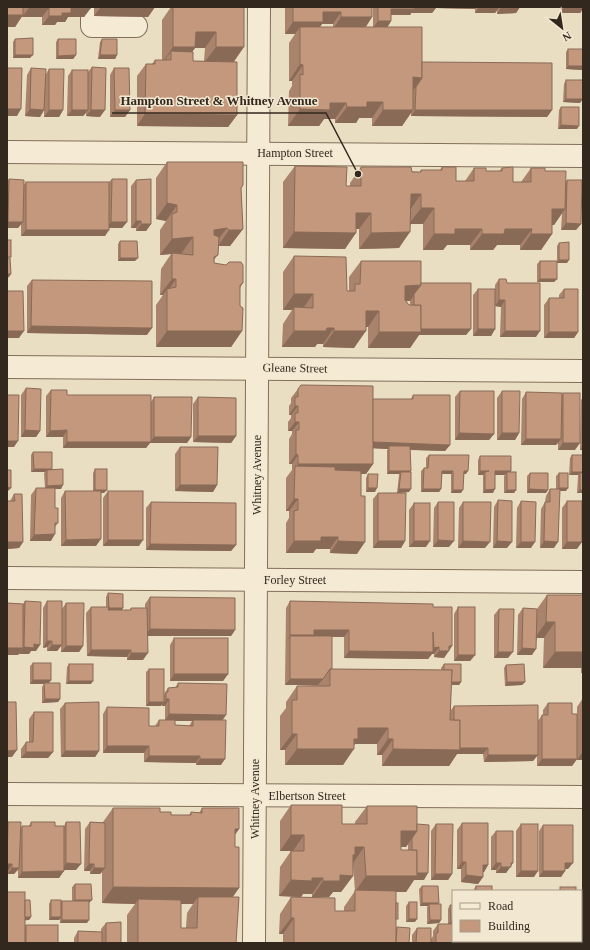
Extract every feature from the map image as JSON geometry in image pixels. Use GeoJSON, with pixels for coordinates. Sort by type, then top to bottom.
{"type":"FeatureCollection","features":[{"type":"Feature","properties":{"kind":"street"},"geometry":{"type":"LineString","coordinates":[[92,7],[92,26],[136,26]]}},
{"type":"Feature","properties":{"kind":"street","name":"Whitney Avenue"},"geometry":{"type":"LineString","coordinates":[[254,943],[259,7]]}},
{"type":"Feature","properties":{"kind":"street","name":"Hampton Street"},"geometry":{"type":"LineString","coordinates":[[7,152],[258,152],[583,156]]}},
{"type":"Feature","properties":{"kind":"street","name":"Gleane Street"},"geometry":{"type":"LineString","coordinates":[[7,367],[583,371]]}},
{"type":"Feature","properties":{"kind":"street","name":"Forley Street"},"geometry":{"type":"LineString","coordinates":[[7,578],[583,582]]}},
{"type":"Feature","properties":{"kind":"street","name":"Elbertson Street"},"geometry":{"type":"LineString","coordinates":[[7,794],[583,797]]}},
{"type":"Feature","properties":{"kind":"building"},"geometry":{"type":"Polygon","coordinates":[[[7,7],[23,7],[23,15],[7,15],[7,7]]]}},
{"type":"Feature","properties":{"kind":"building"},"geometry":{"type":"Polygon","coordinates":[[[29,7],[91,8],[71,8],[71,13],[62,13],[62,16],[49,16],[49,8],[29,7]]]}},
{"type":"Feature","properties":{"kind":"building"},"geometry":{"type":"Polygon","coordinates":[[[173,7],[244,7],[244,47],[216,47],[216,32],[196,32],[195,47],[173,47],[173,7]]]}},
{"type":"Feature","properties":{"kind":"building"},"geometry":{"type":"Polygon","coordinates":[[[293,7],[372,7],[372,17],[341,17],[341,12],[323,12],[323,22],[293,22],[293,7]]]}},
{"type":"Feature","properties":{"kind":"building"},"geometry":{"type":"Polygon","coordinates":[[[378,7],[414,7],[414,9],[391,9],[391,21],[378,21],[378,7]]]}},
{"type":"Feature","properties":{"kind":"building"},"geometry":{"type":"Polygon","coordinates":[[[300,27],[422,27],[422,78],[413,77],[413,110],[383,110],[383,102],[367,102],[367,107],[347,107],[346,103],[330,103],[330,110],[300,109],[300,74],[303,75],[303,65],[300,64],[300,27]]]}},
{"type":"Feature","properties":{"kind":"building"},"geometry":{"type":"Polygon","coordinates":[[[33,38],[33,55],[15,55],[15,39],[33,38]]]}},
{"type":"Feature","properties":{"kind":"building"},"geometry":{"type":"Polygon","coordinates":[[[58,39],[76,39],[76,55],[58,56],[58,39]]]}},
{"type":"Feature","properties":{"kind":"building"},"geometry":{"type":"Polygon","coordinates":[[[102,39],[117,39],[117,55],[100,55],[102,39]]]}},
{"type":"Feature","properties":{"kind":"building"},"geometry":{"type":"Polygon","coordinates":[[[568,49],[583,49],[583,66],[568,66],[568,49]]]}},
{"type":"Feature","properties":{"kind":"building"},"geometry":{"type":"Polygon","coordinates":[[[171,51],[193,52],[193,61],[237,62],[237,115],[145,114],[146,64],[155,64],[155,60],[171,60],[171,51]]]}},
{"type":"Feature","properties":{"kind":"building"},"geometry":{"type":"Polygon","coordinates":[[[422,62],[552,63],[552,110],[415,110],[416,87],[422,78],[422,62]]]}},
{"type":"Feature","properties":{"kind":"building"},"geometry":{"type":"Polygon","coordinates":[[[92,67],[106,68],[105,110],[91,110],[92,67]]]}},
{"type":"Feature","properties":{"kind":"building"},"geometry":{"type":"Polygon","coordinates":[[[7,68],[22,68],[21,109],[7,109],[7,68]]]}},
{"type":"Feature","properties":{"kind":"building"},"geometry":{"type":"Polygon","coordinates":[[[31,68],[46,69],[44,110],[30,109],[31,68]]]}},
{"type":"Feature","properties":{"kind":"building"},"geometry":{"type":"Polygon","coordinates":[[[114,68],[129,68],[130,110],[115,110],[114,68]]]}},
{"type":"Feature","properties":{"kind":"building"},"geometry":{"type":"Polygon","coordinates":[[[49,69],[64,69],[63,110],[49,110],[49,69]]]}},
{"type":"Feature","properties":{"kind":"building"},"geometry":{"type":"Polygon","coordinates":[[[72,70],[88,70],[88,110],[72,110],[72,70]]]}},
{"type":"Feature","properties":{"kind":"building"},"geometry":{"type":"Polygon","coordinates":[[[566,80],[583,80],[583,99],[566,99],[566,80]]]}},
{"type":"Feature","properties":{"kind":"building"},"geometry":{"type":"Polygon","coordinates":[[[561,107],[579,107],[579,126],[561,125],[561,107]]]}},
{"type":"Feature","properties":{"kind":"building"},"geometry":{"type":"Polygon","coordinates":[[[167,162],[243,162],[243,185],[241,188],[243,229],[229,230],[227,228],[214,230],[214,235],[219,237],[218,255],[214,257],[214,263],[226,265],[229,262],[241,262],[243,265],[243,283],[240,285],[240,306],[243,308],[242,331],[167,331],[167,289],[176,287],[176,279],[172,279],[172,253],[193,255],[193,237],[172,239],[172,214],[177,212],[177,205],[167,203],[167,162]]]}},
{"type":"Feature","properties":{"kind":"building"},"geometry":{"type":"Polygon","coordinates":[[[295,166],[347,167],[346,186],[361,186],[361,167],[411,167],[412,172],[421,172],[421,170],[442,170],[442,167],[456,167],[456,181],[474,181],[474,168],[486,168],[486,171],[502,171],[502,168],[513,167],[513,182],[531,182],[531,168],[545,168],[545,171],[566,171],[565,209],[552,209],[552,234],[531,234],[532,229],[505,229],[504,234],[482,234],[482,229],[455,229],[455,234],[434,234],[434,208],[421,208],[421,194],[411,194],[410,232],[371,233],[371,213],[356,213],[356,233],[294,232],[295,166]]]}},
{"type":"Feature","properties":{"kind":"building"},"geometry":{"type":"Polygon","coordinates":[[[9,179],[24,180],[23,222],[8,222],[9,179]]]}},
{"type":"Feature","properties":{"kind":"building"},"geometry":{"type":"Polygon","coordinates":[[[112,179],[127,179],[127,222],[111,222],[112,179]]]}},
{"type":"Feature","properties":{"kind":"building"},"geometry":{"type":"Polygon","coordinates":[[[151,179],[151,224],[141,224],[141,221],[136,221],[136,180],[151,179]]]}},
{"type":"Feature","properties":{"kind":"building"},"geometry":{"type":"Polygon","coordinates":[[[567,180],[582,180],[581,224],[566,223],[567,180]]]}},
{"type":"Feature","properties":{"kind":"building"},"geometry":{"type":"Polygon","coordinates":[[[26,182],[109,182],[109,230],[26,230],[26,182]]]}},
{"type":"Feature","properties":{"kind":"building"},"geometry":{"type":"Polygon","coordinates":[[[7,240],[11,240],[11,257],[7,257],[7,240]]]}},
{"type":"Feature","properties":{"kind":"building"},"geometry":{"type":"Polygon","coordinates":[[[120,241],[137,241],[138,258],[120,258],[120,241]]]}},
{"type":"Feature","properties":{"kind":"building"},"geometry":{"type":"Polygon","coordinates":[[[569,242],[569,260],[559,260],[559,243],[569,242]]]}},
{"type":"Feature","properties":{"kind":"building"},"geometry":{"type":"Polygon","coordinates":[[[294,256],[346,257],[347,291],[355,291],[355,284],[360,284],[361,261],[421,261],[421,285],[405,286],[405,300],[409,305],[421,305],[421,332],[379,332],[379,311],[366,311],[366,331],[334,331],[334,328],[327,328],[326,331],[294,331],[294,307],[313,308],[313,294],[294,294],[294,256]]]}},
{"type":"Feature","properties":{"kind":"building"},"geometry":{"type":"Polygon","coordinates":[[[7,258],[10,258],[11,274],[7,274],[7,258]]]}},
{"type":"Feature","properties":{"kind":"building"},"geometry":{"type":"Polygon","coordinates":[[[540,261],[557,261],[557,279],[540,279],[540,261]]]}},
{"type":"Feature","properties":{"kind":"building"},"geometry":{"type":"Polygon","coordinates":[[[499,279],[506,279],[507,283],[540,283],[540,331],[505,331],[505,300],[499,300],[499,279]]]}},
{"type":"Feature","properties":{"kind":"building"},"geometry":{"type":"Polygon","coordinates":[[[32,280],[152,281],[152,328],[31,326],[32,280]]]}},
{"type":"Feature","properties":{"kind":"building"},"geometry":{"type":"Polygon","coordinates":[[[421,283],[471,283],[471,329],[421,329],[421,305],[414,305],[414,294],[421,283]]]}},
{"type":"Feature","properties":{"kind":"building"},"geometry":{"type":"Polygon","coordinates":[[[478,289],[495,289],[495,329],[478,329],[478,289]]]}},
{"type":"Feature","properties":{"kind":"building"},"geometry":{"type":"Polygon","coordinates":[[[564,289],[578,289],[578,332],[549,332],[549,298],[564,298],[564,289]]]}},
{"type":"Feature","properties":{"kind":"building"},"geometry":{"type":"Polygon","coordinates":[[[7,291],[23,291],[24,331],[7,331],[7,291]]]}},
{"type":"Feature","properties":{"kind":"building"},"geometry":{"type":"Polygon","coordinates":[[[301,385],[373,386],[373,464],[298,464],[298,455],[296,454],[296,430],[299,430],[299,422],[295,422],[295,413],[298,413],[298,406],[295,406],[295,397],[298,397],[298,389],[301,385]]]}},
{"type":"Feature","properties":{"kind":"building"},"geometry":{"type":"Polygon","coordinates":[[[26,388],[41,389],[40,431],[25,430],[26,388]]]}},
{"type":"Feature","properties":{"kind":"building"},"geometry":{"type":"Polygon","coordinates":[[[51,390],[67,390],[67,395],[151,395],[151,442],[67,442],[67,430],[50,431],[51,390]]]}},
{"type":"Feature","properties":{"kind":"building"},"geometry":{"type":"Polygon","coordinates":[[[460,391],[494,391],[494,434],[459,433],[460,391]]]}},
{"type":"Feature","properties":{"kind":"building"},"geometry":{"type":"Polygon","coordinates":[[[502,391],[520,391],[519,433],[502,433],[502,391]]]}},
{"type":"Feature","properties":{"kind":"building"},"geometry":{"type":"Polygon","coordinates":[[[526,392],[562,393],[561,439],[526,439],[526,392]]]}},
{"type":"Feature","properties":{"kind":"building"},"geometry":{"type":"Polygon","coordinates":[[[563,393],[580,393],[580,443],[563,443],[563,393]]]}},
{"type":"Feature","properties":{"kind":"building"},"geometry":{"type":"Polygon","coordinates":[[[7,395],[19,395],[18,441],[7,441],[7,395]]]}},
{"type":"Feature","properties":{"kind":"building"},"geometry":{"type":"Polygon","coordinates":[[[413,395],[450,395],[450,445],[373,442],[373,399],[413,399],[413,395]]]}},
{"type":"Feature","properties":{"kind":"building"},"geometry":{"type":"Polygon","coordinates":[[[154,397],[192,397],[191,437],[154,437],[154,397]]]}},
{"type":"Feature","properties":{"kind":"building"},"geometry":{"type":"Polygon","coordinates":[[[198,397],[236,398],[236,436],[198,436],[198,397]]]}},
{"type":"Feature","properties":{"kind":"building"},"geometry":{"type":"Polygon","coordinates":[[[389,446],[410,446],[411,471],[389,471],[389,446]]]}},
{"type":"Feature","properties":{"kind":"building"},"geometry":{"type":"Polygon","coordinates":[[[180,447],[218,447],[217,485],[180,485],[180,447]]]}},
{"type":"Feature","properties":{"kind":"building"},"geometry":{"type":"Polygon","coordinates":[[[33,452],[52,452],[52,469],[34,469],[33,452]]]}},
{"type":"Feature","properties":{"kind":"building"},"geometry":{"type":"Polygon","coordinates":[[[429,455],[469,455],[468,471],[464,471],[463,490],[453,490],[453,471],[442,471],[441,489],[423,489],[424,468],[428,468],[429,455]]]}},
{"type":"Feature","properties":{"kind":"building"},"geometry":{"type":"Polygon","coordinates":[[[572,455],[583,455],[583,472],[572,472],[572,455]]]}},
{"type":"Feature","properties":{"kind":"building"},"geometry":{"type":"Polygon","coordinates":[[[480,456],[511,456],[511,471],[495,471],[495,489],[485,490],[485,472],[489,471],[480,471],[480,456]]]}},
{"type":"Feature","properties":{"kind":"building"},"geometry":{"type":"Polygon","coordinates":[[[295,466],[335,467],[335,470],[361,471],[361,496],[365,496],[365,542],[338,541],[338,537],[321,537],[321,541],[294,541],[294,511],[298,510],[298,499],[294,499],[295,466]]]}},
{"type":"Feature","properties":{"kind":"building"},"geometry":{"type":"Polygon","coordinates":[[[63,469],[63,485],[47,486],[47,470],[63,469]]]}},
{"type":"Feature","properties":{"kind":"building"},"geometry":{"type":"Polygon","coordinates":[[[95,469],[107,469],[107,490],[95,490],[95,469]]]}},
{"type":"Feature","properties":{"kind":"building"},"geometry":{"type":"Polygon","coordinates":[[[7,470],[11,470],[11,488],[7,487],[7,470]]]}},
{"type":"Feature","properties":{"kind":"building"},"geometry":{"type":"Polygon","coordinates":[[[401,472],[411,472],[411,489],[399,489],[401,472]]]}},
{"type":"Feature","properties":{"kind":"building"},"geometry":{"type":"Polygon","coordinates":[[[507,472],[516,472],[516,490],[507,490],[507,472]]]}},
{"type":"Feature","properties":{"kind":"building"},"geometry":{"type":"Polygon","coordinates":[[[530,473],[548,473],[548,490],[529,489],[530,473]]]}},
{"type":"Feature","properties":{"kind":"building"},"geometry":{"type":"Polygon","coordinates":[[[559,473],[568,473],[568,488],[559,488],[559,473]]]}},
{"type":"Feature","properties":{"kind":"building"},"geometry":{"type":"Polygon","coordinates":[[[580,473],[583,473],[583,490],[580,490],[580,473]]]}},
{"type":"Feature","properties":{"kind":"building"},"geometry":{"type":"Polygon","coordinates":[[[368,474],[378,474],[377,488],[368,488],[368,474]]]}},
{"type":"Feature","properties":{"kind":"building"},"geometry":{"type":"Polygon","coordinates":[[[36,488],[55,488],[55,508],[58,508],[58,523],[55,523],[55,534],[34,535],[36,488]]]}},
{"type":"Feature","properties":{"kind":"building"},"geometry":{"type":"Polygon","coordinates":[[[550,489],[560,489],[558,542],[544,541],[545,502],[550,502],[550,489]]]}},
{"type":"Feature","properties":{"kind":"building"},"geometry":{"type":"Polygon","coordinates":[[[65,491],[101,491],[101,539],[66,540],[65,491]]]}},
{"type":"Feature","properties":{"kind":"building"},"geometry":{"type":"Polygon","coordinates":[[[108,491],[143,491],[143,540],[108,540],[108,491]]]}},
{"type":"Feature","properties":{"kind":"building"},"geometry":{"type":"Polygon","coordinates":[[[378,493],[406,493],[405,541],[378,541],[378,493]]]}},
{"type":"Feature","properties":{"kind":"building"},"geometry":{"type":"Polygon","coordinates":[[[14,494],[22,494],[23,542],[7,542],[7,501],[15,501],[14,494]]]}},
{"type":"Feature","properties":{"kind":"building"},"geometry":{"type":"Polygon","coordinates":[[[498,500],[512,501],[512,542],[497,541],[498,500]]]}},
{"type":"Feature","properties":{"kind":"building"},"geometry":{"type":"Polygon","coordinates":[[[521,501],[536,502],[535,542],[521,542],[521,501]]]}},
{"type":"Feature","properties":{"kind":"building"},"geometry":{"type":"Polygon","coordinates":[[[567,501],[582,501],[582,542],[567,542],[567,501]]]}},
{"type":"Feature","properties":{"kind":"building"},"geometry":{"type":"Polygon","coordinates":[[[151,502],[236,503],[236,545],[150,544],[151,502]]]}},
{"type":"Feature","properties":{"kind":"building"},"geometry":{"type":"Polygon","coordinates":[[[438,502],[454,502],[454,541],[438,540],[438,502]]]}},
{"type":"Feature","properties":{"kind":"building"},"geometry":{"type":"Polygon","coordinates":[[[463,502],[491,502],[490,542],[463,541],[463,502]]]}},
{"type":"Feature","properties":{"kind":"building"},"geometry":{"type":"Polygon","coordinates":[[[414,503],[430,503],[430,541],[414,541],[414,503]]]}},
{"type":"Feature","properties":{"kind":"building"},"geometry":{"type":"Polygon","coordinates":[[[108,593],[123,594],[123,608],[109,608],[108,593]]]}},
{"type":"Feature","properties":{"kind":"building"},"geometry":{"type":"Polygon","coordinates":[[[547,595],[583,595],[583,652],[555,652],[555,622],[546,622],[547,595]]]}},
{"type":"Feature","properties":{"kind":"building"},"geometry":{"type":"Polygon","coordinates":[[[150,597],[235,598],[235,630],[150,629],[150,597]]]}},
{"type":"Feature","properties":{"kind":"building"},"geometry":{"type":"Polygon","coordinates":[[[25,601],[41,602],[40,645],[34,644],[34,648],[24,647],[25,601]]]}},
{"type":"Feature","properties":{"kind":"building"},"geometry":{"type":"Polygon","coordinates":[[[47,601],[62,601],[62,645],[52,645],[52,641],[47,641],[47,601]]]}},
{"type":"Feature","properties":{"kind":"building"},"geometry":{"type":"Polygon","coordinates":[[[290,601],[433,604],[433,607],[452,607],[452,646],[449,646],[449,651],[439,651],[439,647],[434,648],[433,632],[433,652],[349,651],[349,630],[314,630],[314,635],[290,635],[290,601]]]}},
{"type":"Feature","properties":{"kind":"building"},"geometry":{"type":"Polygon","coordinates":[[[7,603],[23,604],[23,648],[7,648],[7,603]]]}},
{"type":"Feature","properties":{"kind":"building"},"geometry":{"type":"Polygon","coordinates":[[[66,603],[84,603],[83,646],[66,646],[66,603]]]}},
{"type":"Feature","properties":{"kind":"building"},"geometry":{"type":"Polygon","coordinates":[[[91,607],[109,607],[108,610],[147,608],[148,653],[131,653],[131,650],[91,650],[91,607]]]}},
{"type":"Feature","properties":{"kind":"building"},"geometry":{"type":"Polygon","coordinates":[[[458,607],[475,607],[475,655],[458,655],[458,607]]]}},
{"type":"Feature","properties":{"kind":"building"},"geometry":{"type":"Polygon","coordinates":[[[523,608],[537,609],[536,649],[522,648],[523,608]]]}},
{"type":"Feature","properties":{"kind":"building"},"geometry":{"type":"Polygon","coordinates":[[[499,609],[514,609],[513,652],[498,652],[499,609]]]}},
{"type":"Feature","properties":{"kind":"building"},"geometry":{"type":"Polygon","coordinates":[[[290,636],[332,636],[332,669],[330,669],[323,679],[290,679],[290,636]]]}},
{"type":"Feature","properties":{"kind":"building"},"geometry":{"type":"Polygon","coordinates":[[[174,638],[228,638],[228,674],[174,674],[174,638]]]}},
{"type":"Feature","properties":{"kind":"building"},"geometry":{"type":"Polygon","coordinates":[[[33,663],[51,663],[51,680],[33,680],[33,663]]]}},
{"type":"Feature","properties":{"kind":"building"},"geometry":{"type":"Polygon","coordinates":[[[69,664],[93,664],[93,681],[69,681],[69,664]]]}},
{"type":"Feature","properties":{"kind":"building"},"geometry":{"type":"Polygon","coordinates":[[[444,664],[461,664],[461,682],[451,682],[452,670],[444,670],[444,664]]]}},
{"type":"Feature","properties":{"kind":"building"},"geometry":{"type":"Polygon","coordinates":[[[524,664],[525,682],[507,682],[506,665],[524,664]]]}},
{"type":"Feature","properties":{"kind":"building"},"geometry":{"type":"Polygon","coordinates":[[[149,669],[164,669],[164,702],[149,702],[149,669]]]}},
{"type":"Feature","properties":{"kind":"building"},"geometry":{"type":"Polygon","coordinates":[[[330,669],[452,670],[450,720],[460,720],[460,750],[393,749],[393,739],[388,739],[388,728],[358,728],[358,739],[354,739],[354,749],[297,749],[297,734],[292,734],[292,700],[297,700],[297,686],[330,686],[330,669]]]}},
{"type":"Feature","properties":{"kind":"building"},"geometry":{"type":"Polygon","coordinates":[[[44,683],[60,683],[60,699],[45,699],[44,683]]]}},
{"type":"Feature","properties":{"kind":"building"},"geometry":{"type":"Polygon","coordinates":[[[178,683],[227,684],[226,715],[169,714],[169,699],[166,699],[166,692],[168,692],[168,688],[178,687],[178,683]]]}},
{"type":"Feature","properties":{"kind":"building"},"geometry":{"type":"Polygon","coordinates":[[[7,702],[16,702],[17,750],[7,751],[7,702]]]}},
{"type":"Feature","properties":{"kind":"building"},"geometry":{"type":"Polygon","coordinates":[[[99,702],[99,751],[65,751],[65,703],[99,702]]]}},
{"type":"Feature","properties":{"kind":"building"},"geometry":{"type":"Polygon","coordinates":[[[548,703],[572,703],[572,714],[577,714],[577,759],[542,759],[542,715],[548,715],[548,703]]]}},
{"type":"Feature","properties":{"kind":"building"},"geometry":{"type":"Polygon","coordinates":[[[538,705],[538,755],[488,755],[488,748],[460,748],[460,720],[454,720],[454,706],[538,705]]]}},
{"type":"Feature","properties":{"kind":"building"},"geometry":{"type":"Polygon","coordinates":[[[107,707],[149,708],[149,726],[159,726],[159,720],[175,720],[175,725],[193,726],[193,720],[226,720],[225,759],[200,759],[200,756],[149,756],[149,746],[107,746],[107,707]]]}},
{"type":"Feature","properties":{"kind":"building"},"geometry":{"type":"Polygon","coordinates":[[[34,712],[53,712],[53,752],[26,752],[26,742],[33,742],[34,712]]]}},
{"type":"Feature","properties":{"kind":"building"},"geometry":{"type":"Polygon","coordinates":[[[291,805],[342,805],[342,824],[367,824],[367,806],[417,806],[417,831],[401,831],[401,850],[417,850],[417,876],[366,876],[364,847],[355,847],[355,855],[353,855],[353,876],[340,875],[340,881],[323,881],[323,878],[312,878],[312,881],[291,880],[291,851],[304,851],[304,835],[291,835],[291,805]]]}},
{"type":"Feature","properties":{"kind":"building"},"geometry":{"type":"Polygon","coordinates":[[[113,808],[160,808],[160,812],[171,812],[171,815],[191,815],[191,812],[202,813],[202,808],[239,808],[239,829],[235,829],[235,847],[239,847],[239,888],[113,887],[113,808]]]}},
{"type":"Feature","properties":{"kind":"building"},"geometry":{"type":"Polygon","coordinates":[[[8,822],[21,822],[19,868],[12,868],[12,864],[7,864],[8,822]]]}},
{"type":"Feature","properties":{"kind":"building"},"geometry":{"type":"Polygon","coordinates":[[[31,822],[55,822],[55,826],[64,826],[64,871],[22,872],[22,826],[31,826],[31,822]]]}},
{"type":"Feature","properties":{"kind":"building"},"geometry":{"type":"Polygon","coordinates":[[[66,822],[80,822],[81,864],[66,863],[66,822]]]}},
{"type":"Feature","properties":{"kind":"building"},"geometry":{"type":"Polygon","coordinates":[[[90,822],[105,823],[105,868],[94,868],[94,864],[89,864],[90,822]]]}},
{"type":"Feature","properties":{"kind":"building"},"geometry":{"type":"Polygon","coordinates":[[[462,823],[488,823],[488,865],[483,865],[483,877],[466,875],[466,862],[462,862],[462,823]]]}},
{"type":"Feature","properties":{"kind":"building"},"geometry":{"type":"Polygon","coordinates":[[[417,824],[429,825],[428,873],[417,873],[417,850],[412,850],[412,838],[417,831],[417,824]]]}},
{"type":"Feature","properties":{"kind":"building"},"geometry":{"type":"Polygon","coordinates":[[[436,824],[453,824],[452,874],[435,874],[436,824]]]}},
{"type":"Feature","properties":{"kind":"building"},"geometry":{"type":"Polygon","coordinates":[[[521,824],[538,824],[538,871],[521,871],[521,824]]]}},
{"type":"Feature","properties":{"kind":"building"},"geometry":{"type":"Polygon","coordinates":[[[543,825],[573,825],[573,863],[565,863],[565,871],[543,871],[543,825]]]}},
{"type":"Feature","properties":{"kind":"building"},"geometry":{"type":"Polygon","coordinates":[[[496,831],[513,831],[513,863],[511,863],[511,867],[501,867],[501,863],[496,863],[496,831]]]}},
{"type":"Feature","properties":{"kind":"building"},"geometry":{"type":"Polygon","coordinates":[[[75,884],[91,884],[92,900],[75,900],[75,884]]]}},
{"type":"Feature","properties":{"kind":"building"},"geometry":{"type":"Polygon","coordinates":[[[422,886],[438,886],[439,903],[422,903],[422,886]]]}},
{"type":"Feature","properties":{"kind":"building"},"geometry":{"type":"Polygon","coordinates":[[[476,886],[492,886],[492,890],[476,890],[476,886]]]}},
{"type":"Feature","properties":{"kind":"building"},"geometry":{"type":"Polygon","coordinates":[[[560,887],[576,887],[576,890],[560,890],[560,887]]]}},
{"type":"Feature","properties":{"kind":"building"},"geometry":{"type":"Polygon","coordinates":[[[355,890],[396,891],[396,943],[294,943],[294,918],[291,918],[291,897],[335,898],[335,911],[355,911],[355,890]]]}},
{"type":"Feature","properties":{"kind":"building"},"geometry":{"type":"Polygon","coordinates":[[[7,892],[25,892],[25,943],[7,943],[7,892]]]}},
{"type":"Feature","properties":{"kind":"building"},"geometry":{"type":"Polygon","coordinates":[[[198,897],[239,897],[236,943],[138,943],[138,899],[181,900],[181,928],[197,928],[198,897]]]}},
{"type":"Feature","properties":{"kind":"building"},"geometry":{"type":"Polygon","coordinates":[[[25,900],[30,900],[31,917],[25,917],[25,900]]]}},
{"type":"Feature","properties":{"kind":"building"},"geometry":{"type":"Polygon","coordinates":[[[51,900],[61,900],[61,917],[51,917],[51,900]]]}},
{"type":"Feature","properties":{"kind":"building"},"geometry":{"type":"Polygon","coordinates":[[[62,901],[89,901],[89,920],[62,920],[62,901]]]}},
{"type":"Feature","properties":{"kind":"building"},"geometry":{"type":"Polygon","coordinates":[[[409,902],[417,902],[417,919],[409,919],[409,902]]]}},
{"type":"Feature","properties":{"kind":"building"},"geometry":{"type":"Polygon","coordinates":[[[396,903],[398,903],[398,919],[396,919],[396,903]]]}},
{"type":"Feature","properties":{"kind":"building"},"geometry":{"type":"Polygon","coordinates":[[[429,904],[441,904],[441,920],[430,920],[429,904]]]}},
{"type":"Feature","properties":{"kind":"building"},"geometry":{"type":"Polygon","coordinates":[[[450,905],[452,905],[452,921],[450,905]]]}},
{"type":"Feature","properties":{"kind":"building"},"geometry":{"type":"Polygon","coordinates":[[[121,922],[121,943],[106,943],[106,923],[121,922]]]}},
{"type":"Feature","properties":{"kind":"building"},"geometry":{"type":"Polygon","coordinates":[[[438,924],[452,924],[452,942],[454,943],[436,943],[436,933],[438,933],[438,924]]]}},
{"type":"Feature","properties":{"kind":"building"},"geometry":{"type":"Polygon","coordinates":[[[26,925],[58,925],[58,943],[26,943],[26,925]]]}},
{"type":"Feature","properties":{"kind":"building"},"geometry":{"type":"Polygon","coordinates":[[[397,927],[410,928],[409,943],[396,943],[397,927]]]}},
{"type":"Feature","properties":{"kind":"building"},"geometry":{"type":"Polygon","coordinates":[[[417,928],[431,928],[431,943],[416,943],[417,928]]]}},
{"type":"Feature","properties":{"kind":"building"},"geometry":{"type":"Polygon","coordinates":[[[78,931],[102,932],[102,943],[78,943],[78,931]]]}},
{"type":"Feature","properties":{"kind":"building"},"geometry":{"type":"Polygon","coordinates":[[[459,942],[473,942],[473,943],[459,942]]]}},
{"type":"Feature","properties":{"kind":"building"},"geometry":{"type":"Polygon","coordinates":[[[481,942],[496,942],[496,943],[481,942]]]}},
{"type":"Feature","properties":{"kind":"building"},"geometry":{"type":"Polygon","coordinates":[[[498,942],[530,942],[530,943],[498,942]]]}},
{"type":"Feature","properties":{"kind":"building"},"geometry":{"type":"Polygon","coordinates":[[[537,942],[571,942],[571,943],[537,942]]]}},
{"type":"Feature","properties":{"kind":"place","name":"Hampton Street & Whitney Avenue"},"geometry":{"type":"Point","coordinates":[358,174]}}]}
